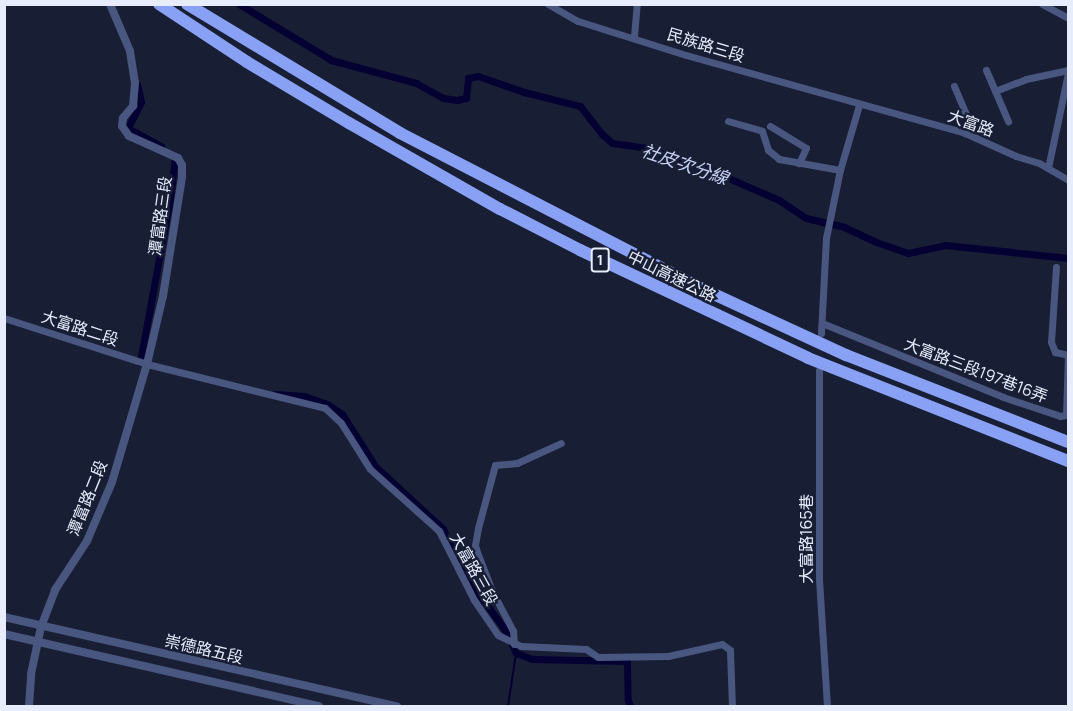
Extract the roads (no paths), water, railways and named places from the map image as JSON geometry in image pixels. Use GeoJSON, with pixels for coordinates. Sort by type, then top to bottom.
{"type":"FeatureCollection","features":[{"type":"Feature","properties":{"kind":"highway","name":"中山高速公路"},"geometry":{"type":"LineString","coordinates":[[159,4],[349,123],[500,209],[580,250],[808,358],[1068,461]]}},
{"type":"Feature","properties":{"kind":"highway","name":"中山高速公路"},"geometry":{"type":"LineString","coordinates":[[187,4],[400,134],[692,284],[856,359],[1068,442]]}},
{"type":"Feature","properties":{"kind":"street","name":"潭富路三段"},"geometry":{"type":"LineString","coordinates":[[110,4],[130,51],[135,83],[133,106],[123,118],[122,126],[129,136],[170,153],[178,158],[182,165],[168,269],[147,364]]}},
{"type":"Feature","properties":{"kind":"street","name":"民族路三段"},"geometry":{"type":"LineString","coordinates":[[548,4],[578,21],[634,36],[686,55],[817,90],[860,105]]}},
{"type":"Feature","properties":{"kind":"street"},"geometry":{"type":"LineString","coordinates":[[634,36],[638,4]]}},
{"type":"Feature","properties":{"kind":"street"},"geometry":{"type":"LineString","coordinates":[[1042,4],[1068,18]]}},
{"type":"Feature","properties":{"kind":"street"},"geometry":{"type":"LineString","coordinates":[[986,70],[1008,121]]}},
{"type":"Feature","properties":{"kind":"street"},"geometry":{"type":"LineString","coordinates":[[995,91],[1026,79],[1068,71],[1048,168]]}},
{"type":"Feature","properties":{"kind":"street"},"geometry":{"type":"LineString","coordinates":[[954,86],[969,121],[965,133]]}},
{"type":"Feature","properties":{"kind":"street"},"geometry":{"type":"LineString","coordinates":[[821,333],[826,238],[840,170],[860,105]]}},
{"type":"Feature","properties":{"kind":"street","name":"大富路"},"geometry":{"type":"LineString","coordinates":[[860,105],[894,111],[965,133],[1048,168],[1068,180]]}},
{"type":"Feature","properties":{"kind":"street"},"geometry":{"type":"LineString","coordinates":[[728,121],[762,131],[768,150],[779,159],[840,170]]}},
{"type":"Feature","properties":{"kind":"street"},"geometry":{"type":"LineString","coordinates":[[770,126],[806,148],[799,163]]}},
{"type":"Feature","properties":{"kind":"street"},"geometry":{"type":"LineString","coordinates":[[1056,267],[1051,342],[1055,352],[1068,355]]}},
{"type":"Feature","properties":{"kind":"street","name":"大富路二段"},"geometry":{"type":"LineString","coordinates":[[4,318],[147,364]]}},
{"type":"Feature","properties":{"kind":"street","name":"大富路三段197巷16弄"},"geometry":{"type":"LineString","coordinates":[[822,323],[984,390],[1060,416],[1066,415],[1068,355]]}},
{"type":"Feature","properties":{"kind":"street","name":"潭富路二段"},"geometry":{"type":"LineString","coordinates":[[29,706],[31,674],[41,627],[55,590],[87,541],[112,482],[147,364]]}},
{"type":"Feature","properties":{"kind":"street","name":"大富路三段"},"geometry":{"type":"LineString","coordinates":[[147,364],[325,408],[341,423],[370,469],[439,531],[474,600],[498,634],[514,644]]}},
{"type":"Feature","properties":{"kind":"street","name":"大富路165巷"},"geometry":{"type":"LineString","coordinates":[[819,370],[819,579],[827,706]]}},
{"type":"Feature","properties":{"kind":"street"},"geometry":{"type":"LineString","coordinates":[[561,443],[517,463],[495,465],[478,528],[478,555],[493,593],[513,631],[514,644],[586,649],[598,657],[668,656],[722,644],[730,650],[732,706]]}},
{"type":"Feature","properties":{"kind":"street","name":"崇德路五段"},"geometry":{"type":"LineString","coordinates":[[4,617],[397,706]]}},
{"type":"Feature","properties":{"kind":"street","name":"崇德路五段"},"geometry":{"type":"LineString","coordinates":[[4,634],[320,706]]}},
{"type":"Feature","properties":{"kind":"waterway","name":"社皮次分線"},"geometry":{"type":"LineString","coordinates":[[239,4],[331,60],[416,83],[443,98],[457,100],[466,98],[468,78],[478,76],[524,92],[580,106],[612,143],[647,148],[712,171],[779,200],[806,218],[844,227],[876,242],[908,253],[945,245],[1068,258]]}},
{"type":"Feature","properties":{"kind":"waterway"},"geometry":{"type":"LineString","coordinates":[[137,84],[141,102],[128,128],[161,146]]}},
{"type":"Feature","properties":{"kind":"waterway"},"geometry":{"type":"LineString","coordinates":[[145,363],[140,362],[170,198],[175,157],[172,155]]}},
{"type":"Feature","properties":{"kind":"waterway"},"geometry":{"type":"LineString","coordinates":[[275,394],[304,396],[327,404],[342,414],[375,466],[443,529],[457,560]]}},
{"type":"Feature","properties":{"kind":"waterway"},"geometry":{"type":"LineString","coordinates":[[461,570],[506,631],[516,653],[532,659],[627,661],[630,706]]}},
{"type":"Feature","properties":{"kind":"waterway"},"geometry":{"type":"LineString","coordinates":[[508,706],[516,653]]}}]}
